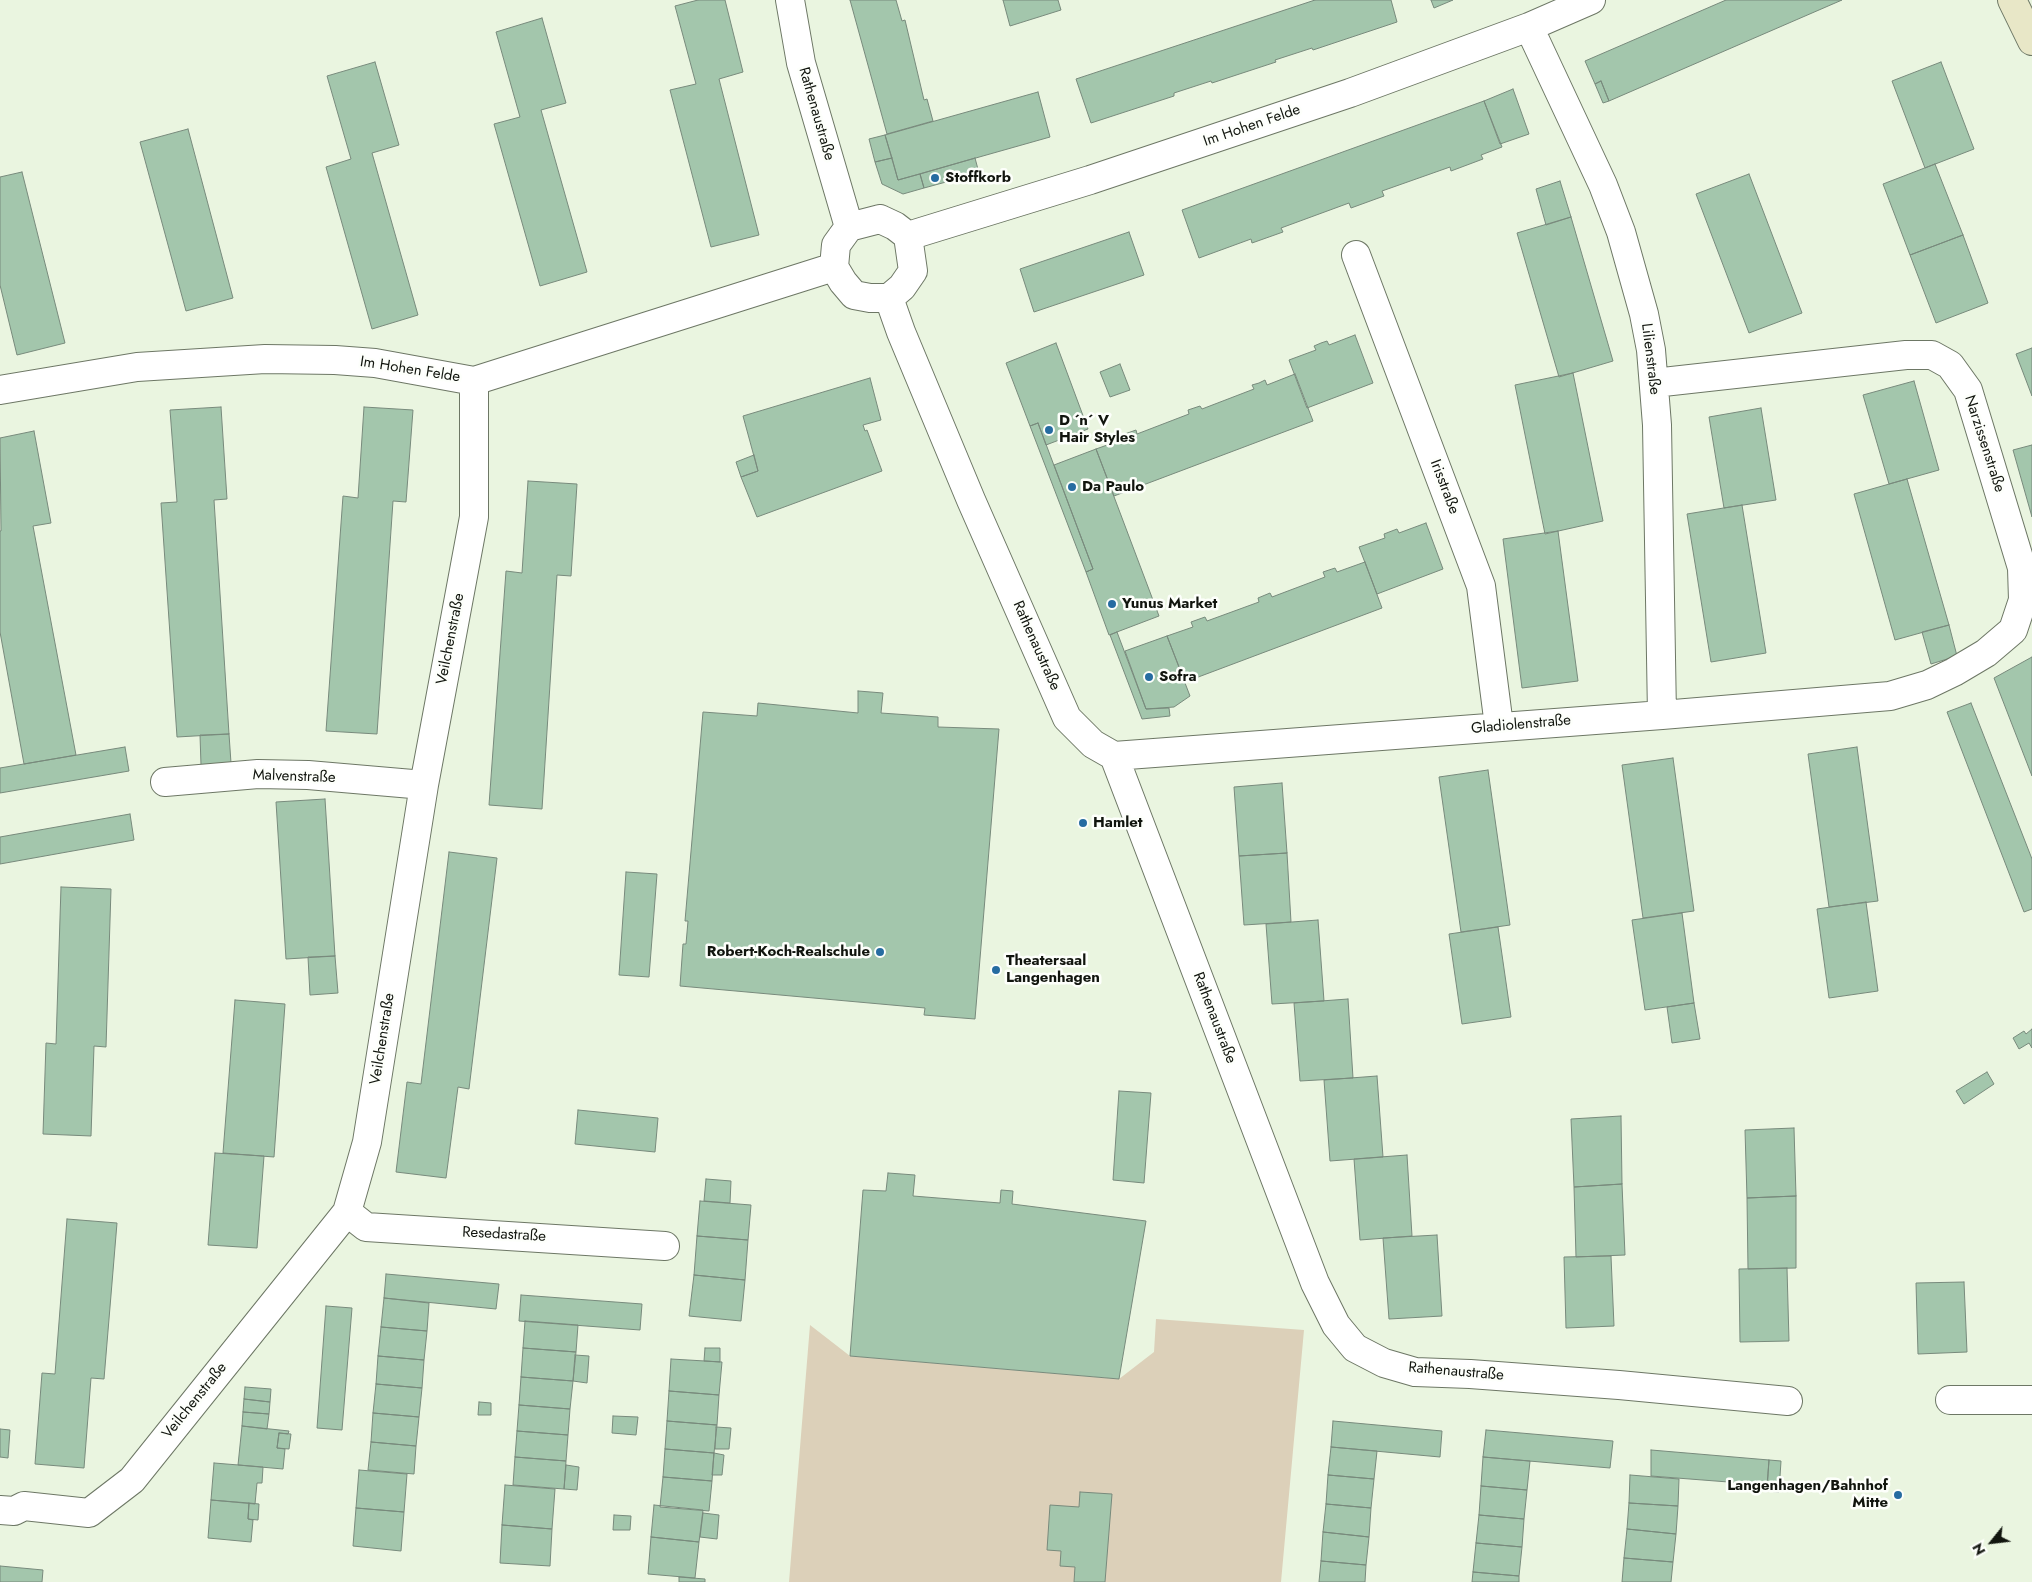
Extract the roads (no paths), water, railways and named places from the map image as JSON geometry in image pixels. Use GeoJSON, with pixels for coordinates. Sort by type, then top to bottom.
{"type":"FeatureCollection","features":[{"type":"Feature","properties":{"kind":"main road"},"geometry":{"type":"LineString","coordinates":[[2012,0],[2032,41]]}},
{"type":"Feature","properties":{"kind":"street","name":"Rathenaustraße"},"geometry":{"type":"LineString","coordinates":[[790,0],[801,64],[849,227]]}},
{"type":"Feature","properties":{"kind":"street","name":"Im Hohen Felde"},"geometry":{"type":"LineString","coordinates":[[908,236],[1090,180],[1350,93],[1529,27],[1591,0]]}},
{"type":"Feature","properties":{"kind":"street","name":"Lilienstraße"},"geometry":{"type":"LineString","coordinates":[[1529,27],[1588,150],[1621,232],[1644,314],[1654,383],[1657,425],[1662,715]]}},
{"type":"Feature","properties":{"kind":"street"},"geometry":{"type":"LineString","coordinates":[[880,219],[895,226],[908,236],[913,271],[902,287],[889,298],[870,298],[854,295],[842,282],[834,267],[836,245],[849,227],[880,219]]}},
{"type":"Feature","properties":{"kind":"street","name":"Irisstraße"},"geometry":{"type":"LineString","coordinates":[[1356,256],[1482,586],[1499,726]]}},
{"type":"Feature","properties":{"kind":"street","name":"Im Hohen Felde"},"geometry":{"type":"LineString","coordinates":[[0,390],[137,367],[265,359],[335,360],[375,363],[474,381],[834,267]]}},
{"type":"Feature","properties":{"kind":"street","name":"Rathenaustraße"},"geometry":{"type":"LineString","coordinates":[[889,298],[901,332],[967,491],[1067,718],[1092,744],[1114,756],[1315,1283],[1336,1325],[1355,1348],[1384,1363],[1415,1372],[1470,1374],[1619,1385],[1788,1400]]}},
{"type":"Feature","properties":{"kind":"street","name":"Narzissenstraße"},"geometry":{"type":"LineString","coordinates":[[1654,383],[1906,355],[1932,355],[1950,365],[1968,390],[2004,504],[2022,568],[2023,600],[2013,630],[1986,653],[1927,685]]}},
{"type":"Feature","properties":{"kind":"street","name":"Veilchenstraße"},"geometry":{"type":"LineString","coordinates":[[0,1510],[14,1511],[24,1506],[89,1513],[132,1480],[347,1212],[367,1142],[424,785],[474,516],[474,381]]}},
{"type":"Feature","properties":{"kind":"street","name":"Gladiolenstraße"},"geometry":{"type":"LineString","coordinates":[[1114,756],[1890,696],[1927,685]]}},
{"type":"Feature","properties":{"kind":"street","name":"Malvenstraße"},"geometry":{"type":"LineString","coordinates":[[165,782],[258,774],[308,775],[424,785]]}},
{"type":"Feature","properties":{"kind":"street","name":"Resedastraße"},"geometry":{"type":"LineString","coordinates":[[347,1212],[366,1227],[665,1246]]}},
{"type":"Feature","properties":{"kind":"street"},"geometry":{"type":"LineString","coordinates":[[1950,1400],[2032,1400]]}},
{"type":"Feature","properties":{"kind":"place","name":"Stoffkorb"},"geometry":{"type":"Point","coordinates":[935,178]}},
{"type":"Feature","properties":{"kind":"place","name":"D ´n´ V Hair Styles"},"geometry":{"type":"Point","coordinates":[1049,430]}},
{"type":"Feature","properties":{"kind":"place","name":"Da Paulo"},"geometry":{"type":"Point","coordinates":[1072,487]}},
{"type":"Feature","properties":{"kind":"place","name":"Yunus Market"},"geometry":{"type":"Point","coordinates":[1112,604]}},
{"type":"Feature","properties":{"kind":"place","name":"Sofra"},"geometry":{"type":"Point","coordinates":[1149,677]}},
{"type":"Feature","properties":{"kind":"place","name":"Hamlet"},"geometry":{"type":"Point","coordinates":[1083,823]}},
{"type":"Feature","properties":{"kind":"place","name":"Robert-Koch-Realschule"},"geometry":{"type":"Point","coordinates":[880,952]}},
{"type":"Feature","properties":{"kind":"place","name":"Theatersaal Langenhagen"},"geometry":{"type":"Point","coordinates":[996,970]}},
{"type":"Feature","properties":{"kind":"place","name":"Langenhagen/Bahnhof Mitte"},"geometry":{"type":"Point","coordinates":[1898,1495]}}]}
